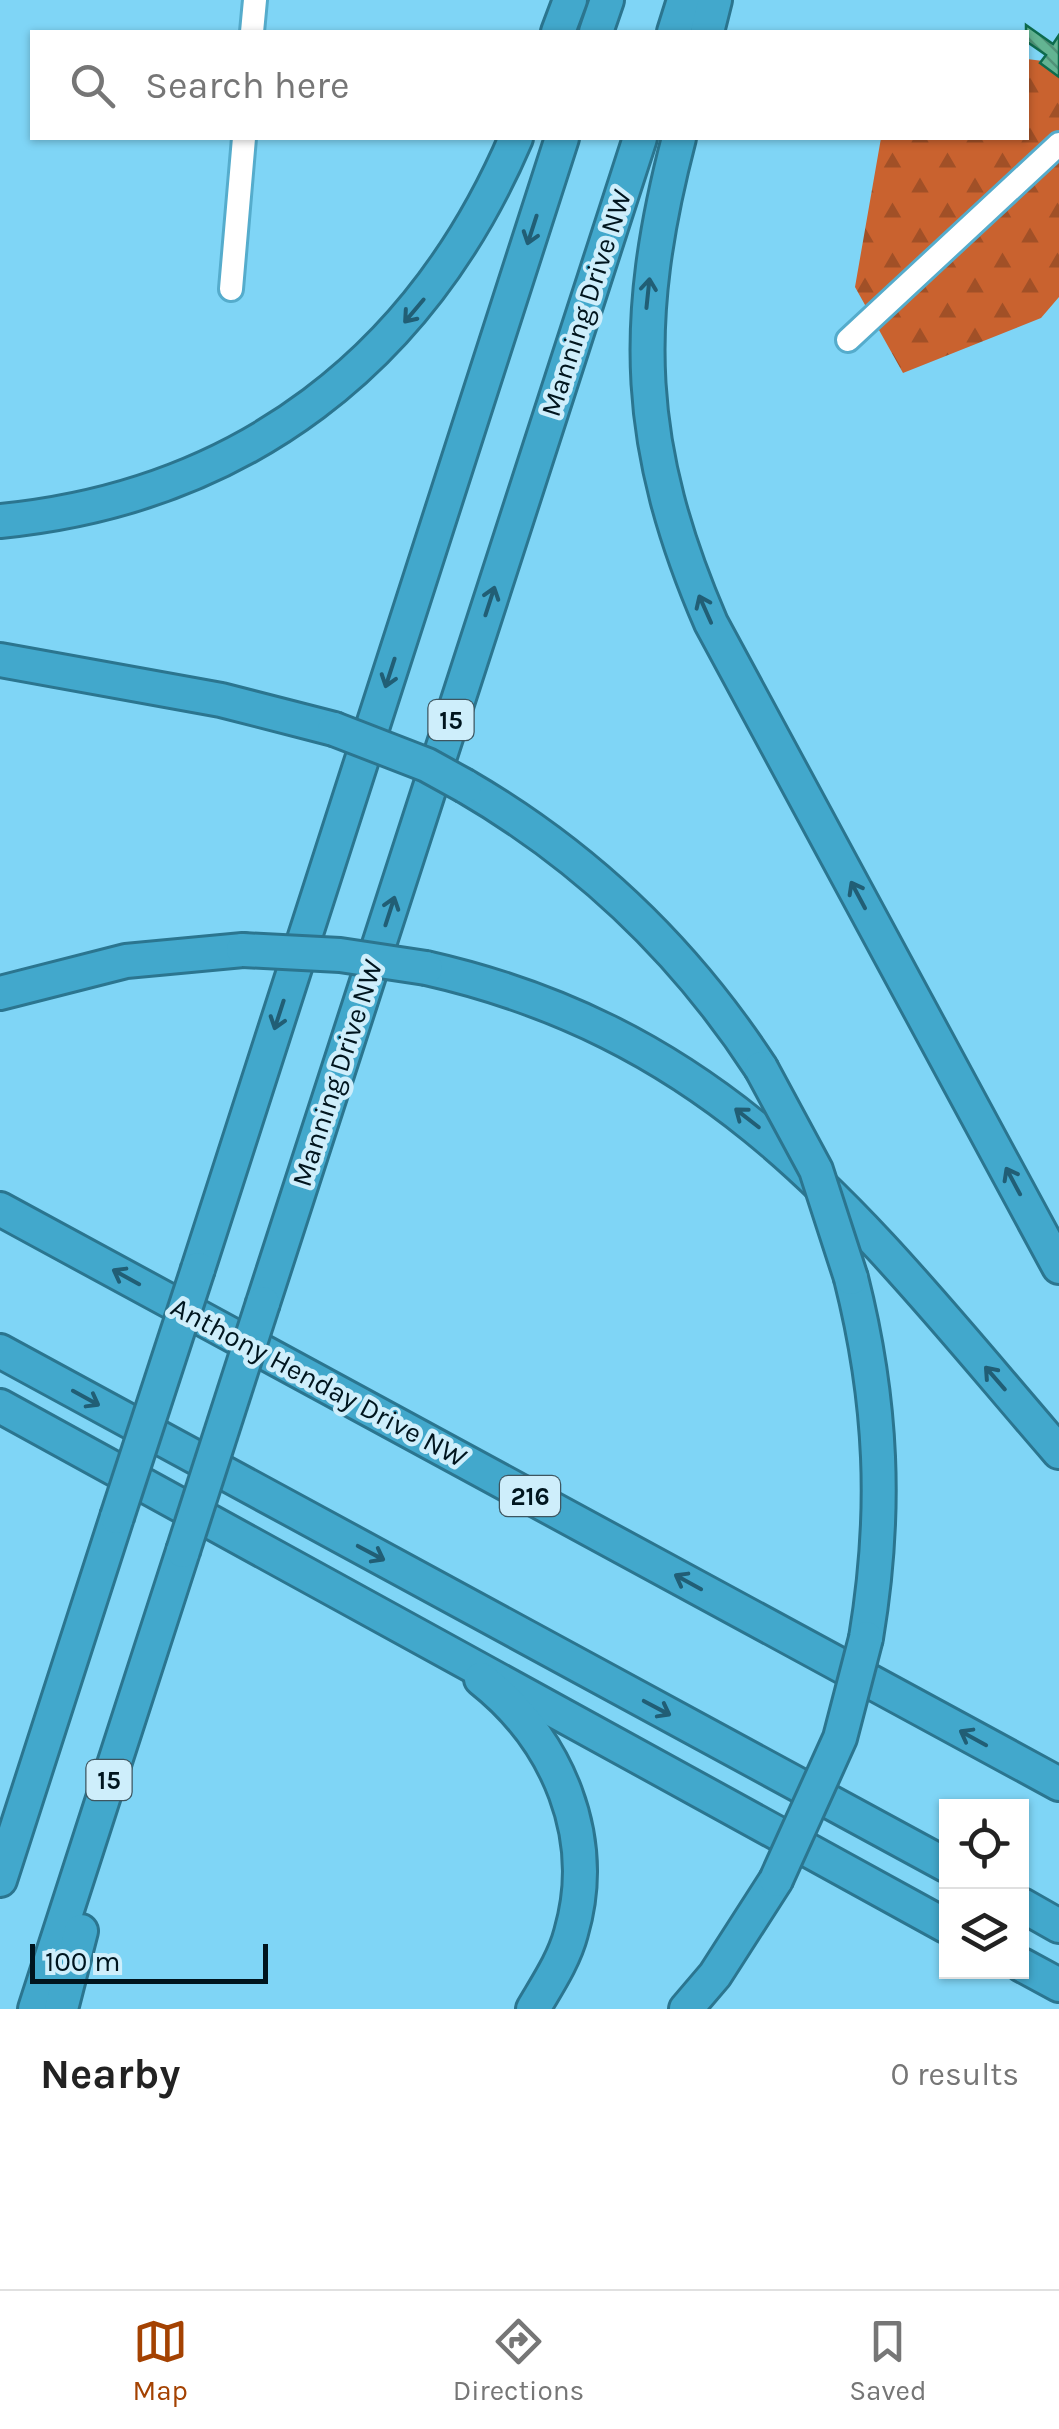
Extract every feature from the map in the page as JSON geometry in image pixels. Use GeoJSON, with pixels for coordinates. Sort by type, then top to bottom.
{"type":"FeatureCollection","features":[{"type":"Feature","properties":{"kind":"highway"},"geometry":{"type":"LineString","coordinates":[[559,30],[570,0]]}},
{"type":"Feature","properties":{"kind":"highway"},"geometry":{"type":"LineString","coordinates":[[597,30],[607,0]]}},
{"type":"Feature","properties":{"kind":"highway"},"geometry":{"type":"LineString","coordinates":[[675,30],[684,0]]}},
{"type":"Feature","properties":{"kind":"highway"},"geometry":{"type":"LineString","coordinates":[[708,30],[716,0]]}},
{"type":"Feature","properties":{"kind":"highway"},"geometry":{"type":"LineString","coordinates":[[0,522],[93,507],[179,480],[244,449],[304,412],[374,352],[436,284],[483,211],[515,140]]}},
{"type":"Feature","properties":{"kind":"highway"},"geometry":{"type":"LineString","coordinates":[[0,1880],[561,140]]}},
{"type":"Feature","properties":{"kind":"highway","name":"Manning Drive NW"},"geometry":{"type":"LineString","coordinates":[[34,2009],[639,140]]}},
{"type":"Feature","properties":{"kind":"highway"},"geometry":{"type":"LineString","coordinates":[[678,140],[658,222],[646,320],[654,445],[671,523],[712,623],[1059,1267]]}},
{"type":"Feature","properties":{"kind":"highway"},"geometry":{"type":"LineString","coordinates":[[0,660],[221,700],[334,729],[427,764],[465,786],[552,842],[607,884],[680,958],[724,1011],[761,1068],[816,1170],[851,1278],[873,1370],[880,1511],[866,1638],[840,1738],[776,1880],[715,1976],[686,2009]]}},
{"type":"Feature","properties":{"kind":"highway"},"geometry":{"type":"LineString","coordinates":[[0,994],[126,960],[243,950],[340,955],[426,968],[472,978],[581,1018],[635,1044],[730,1104],[786,1150],[850,1213],[1059,1452]]}},
{"type":"Feature","properties":{"kind":"highway","name":"Anthony Henday Drive NW"},"geometry":{"type":"LineString","coordinates":[[0,1208],[1059,1784]]}},
{"type":"Feature","properties":{"kind":"highway"},"geometry":{"type":"LineString","coordinates":[[0,1351],[939,1861]]}},
{"type":"Feature","properties":{"kind":"highway"},"geometry":{"type":"LineString","coordinates":[[0,1406],[939,1922]]}},
{"type":"Feature","properties":{"kind":"highway"},"geometry":{"type":"LineString","coordinates":[[408,1627],[486,1682],[522,1720],[559,1773],[571,1806],[579,1842],[577,1908],[570,1937],[533,2009]]}},
{"type":"Feature","properties":{"kind":"highway"},"geometry":{"type":"LineString","coordinates":[[0,1820],[22,1764],[66,1675]]}},
{"type":"Feature","properties":{"kind":"highway"},"geometry":{"type":"LineString","coordinates":[[61,2009],[105,1838],[124,1734]]}},
{"type":"Feature","properties":{"kind":"highway"},"geometry":{"type":"LineString","coordinates":[[1029,1910],[1059,1926]]}},
{"type":"Feature","properties":{"kind":"highway"},"geometry":{"type":"LineString","coordinates":[[1029,1969],[1059,1985]]}},
{"type":"Feature","properties":{"kind":"street"},"geometry":{"type":"LineString","coordinates":[[252,30],[255,0]]}},
{"type":"Feature","properties":{"kind":"street"},"geometry":{"type":"LineString","coordinates":[[231,289],[244,140]]}},
{"type":"Feature","properties":{"kind":"street"},"geometry":{"type":"LineString","coordinates":[[848,340],[1059,144]]}},
{"type":"Feature","properties":{"kind":"green space"},"geometry":{"type":"Polygon","coordinates":[[[1029,59],[1059,63],[1059,297],[1041,318],[903,373],[855,287],[881,140],[1029,140],[1029,59]]]}},
{"type":"Feature","properties":{"kind":"building"},"geometry":{"type":"Polygon","coordinates":[[[1026,25],[1053,44],[1059,35],[1059,77],[1040,63],[1046,55],[1029,43],[1026,25]]]}}]}
